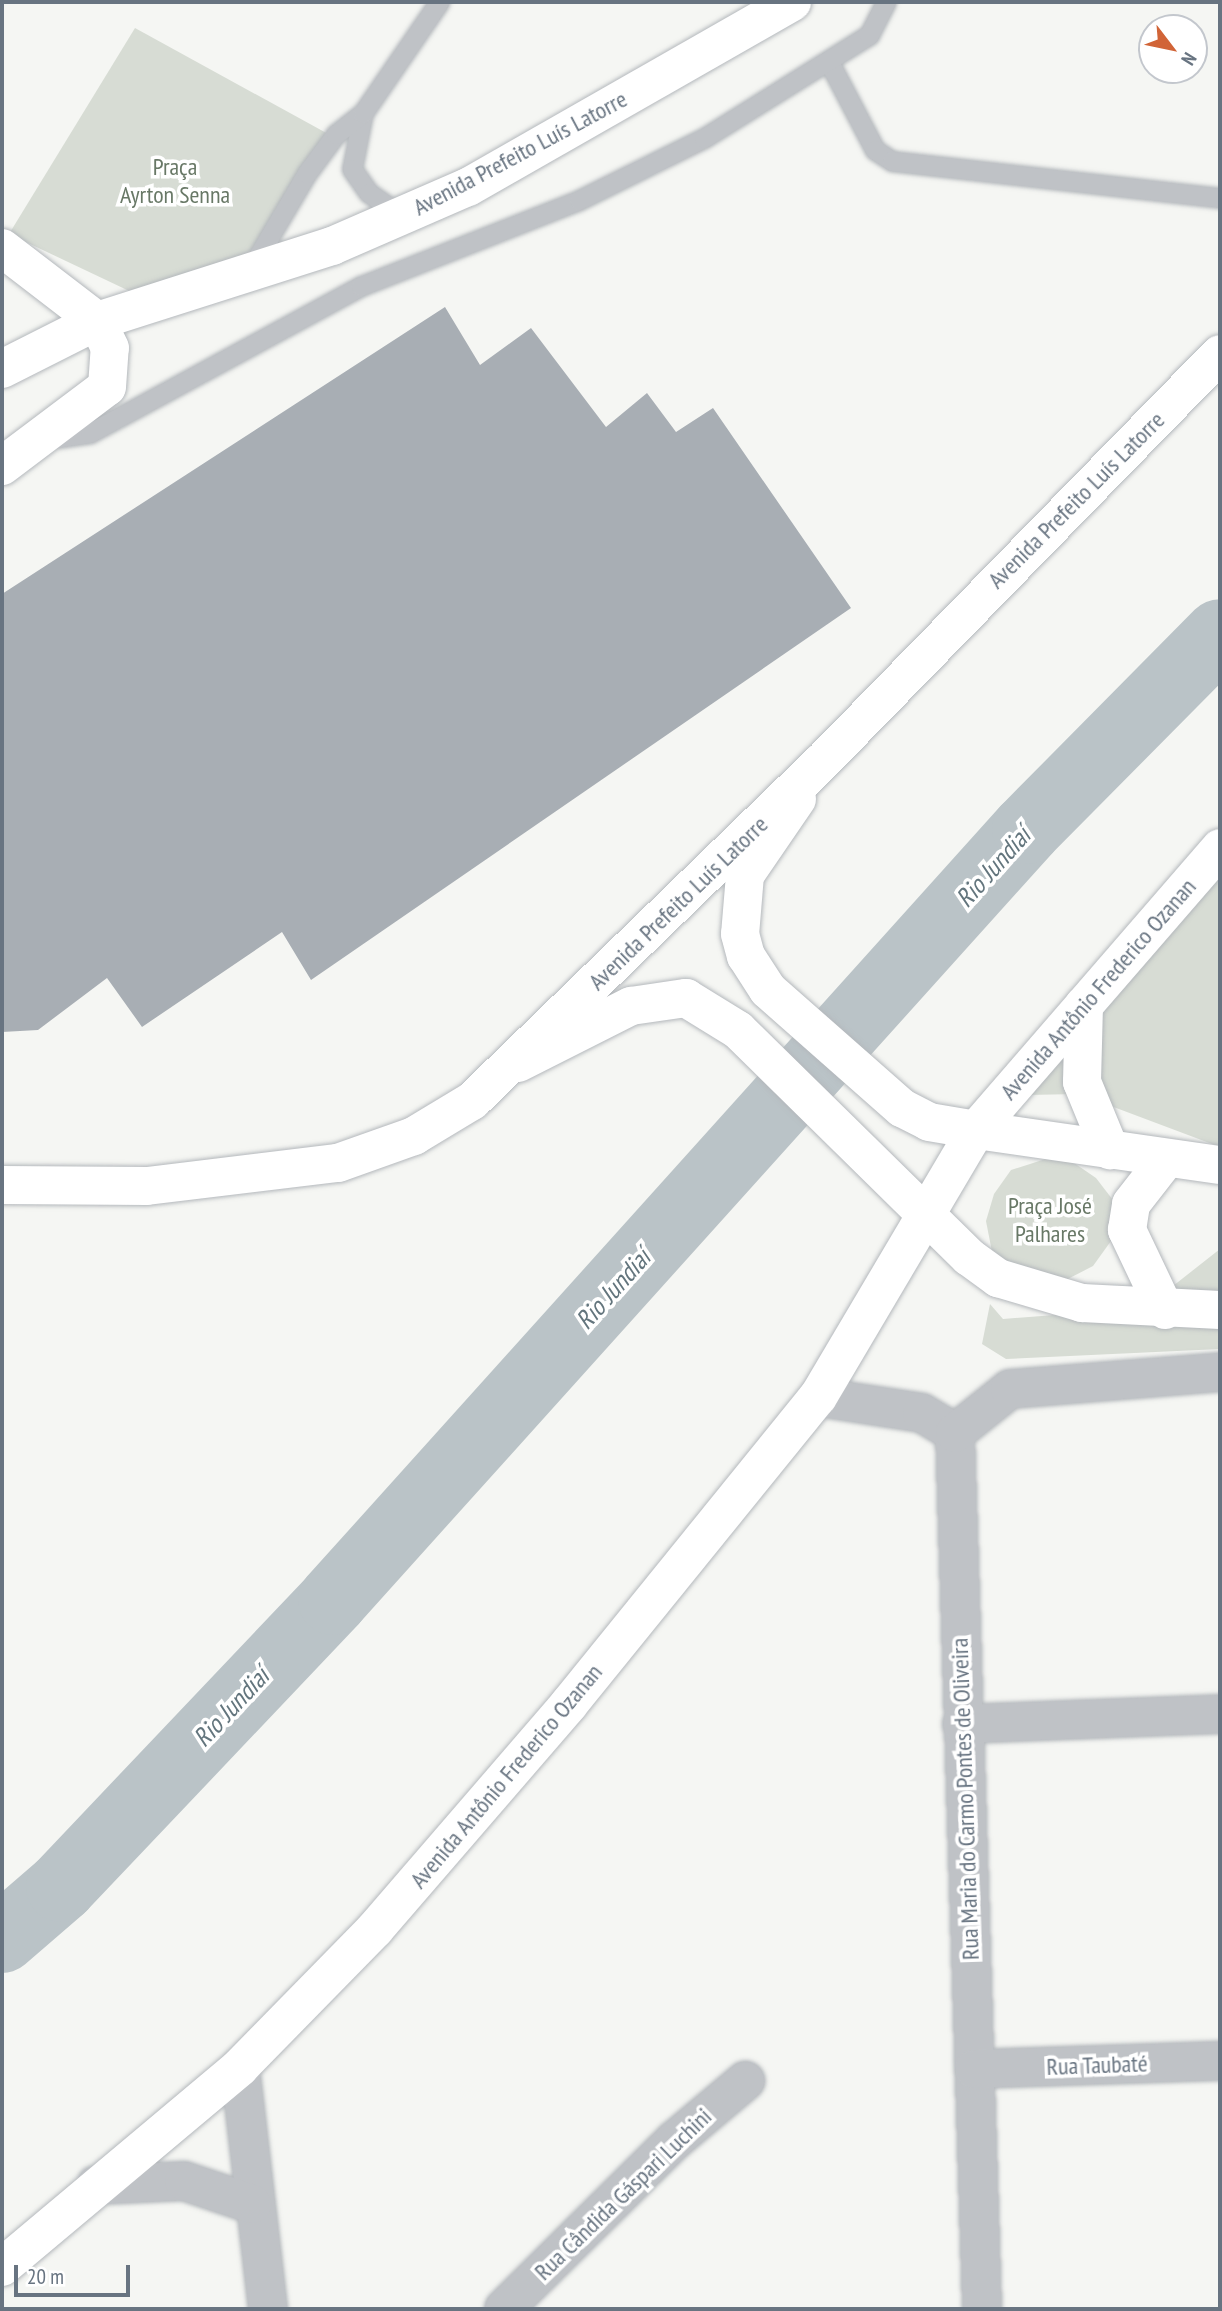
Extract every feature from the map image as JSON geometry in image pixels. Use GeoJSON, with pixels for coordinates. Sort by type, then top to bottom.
{"type":"FeatureCollection","features":[{"type":"Feature","properties":{"kind":"main road","name":"Avenida Prefeito Luís Latorre"},"geometry":{"type":"LineString","coordinates":[[2,369],[97,321],[248,274],[402,216],[468,187],[792,2]]}},
{"type":"Feature","properties":{"kind":"main road"},"geometry":{"type":"LineString","coordinates":[[2,248],[97,321],[110,348],[107,387],[41,441],[2,466]]}},
{"type":"Feature","properties":{"kind":"main road","name":"Avenida Prefeito Luís Latorre"},"geometry":{"type":"LineString","coordinates":[[2,1185],[147,1186],[338,1163],[414,1136],[472,1101],[821,763],[1220,354]]}},
{"type":"Feature","properties":{"kind":"main road"},"geometry":{"type":"LineString","coordinates":[[821,763],[745,875],[740,934],[768,990],[902,1108],[929,1122],[1220,1165]]}},
{"type":"Feature","properties":{"kind":"main road","name":"Avenida Antônio Frederico Ozanan"},"geometry":{"type":"LineString","coordinates":[[2,2267],[96,2185],[240,2067],[376,1929],[818,1397],[976,1130],[1220,848]]}},
{"type":"Feature","properties":{"kind":"main road"},"geometry":{"type":"LineString","coordinates":[[505,1070],[658,997],[686,998],[738,1030],[927,1211],[969,1257],[998,1278],[1082,1303],[1165,1310],[1220,1310]]}},
{"type":"Feature","properties":{"kind":"main road"},"geometry":{"type":"LineString","coordinates":[[1083,1004],[1082,1082],[1110,1150]]}},
{"type":"Feature","properties":{"kind":"main road"},"geometry":{"type":"LineString","coordinates":[[1165,1310],[1127,1230],[1131,1204],[1167,1158]]}},
{"type":"Feature","properties":{"kind":"street"},"geometry":{"type":"LineString","coordinates":[[818,1397],[922,1413],[954,1433],[1010,1389],[1220,1373]]}},
{"type":"Feature","properties":{"kind":"street","name":"Rua Maria do Carmo Pontes de Oliveira"},"geometry":{"type":"LineString","coordinates":[[954,1433],[982,2309]]}},
{"type":"Feature","properties":{"kind":"street"},"geometry":{"type":"LineString","coordinates":[[962,1724],[1220,1714]]}},
{"type":"Feature","properties":{"kind":"street","name":"Rua Taubaté"},"geometry":{"type":"LineString","coordinates":[[974,2069],[1220,2061]]}},
{"type":"Feature","properties":{"kind":"street"},"geometry":{"type":"LineString","coordinates":[[240,2067],[252,2204],[268,2309]]}},
{"type":"Feature","properties":{"kind":"street","name":"Rua Cândida Gáspari Luchini"},"geometry":{"type":"LineString","coordinates":[[504,2309],[675,2140],[744,2081]]}},
{"type":"Feature","properties":{"kind":"street"},"geometry":{"type":"LineString","coordinates":[[96,2185],[184,2181],[252,2204]]}},
{"type":"Feature","properties":{"kind":"lane"},"geometry":{"type":"LineString","coordinates":[[248,274],[307,173],[336,134],[363,113],[439,2]]}},
{"type":"Feature","properties":{"kind":"lane"},"geometry":{"type":"LineString","coordinates":[[41,441],[90,433],[361,286],[579,200],[704,138],[869,35],[886,2]]}},
{"type":"Feature","properties":{"kind":"lane"},"geometry":{"type":"LineString","coordinates":[[829,62],[875,150],[892,161],[1220,198]]}},
{"type":"Feature","properties":{"kind":"lane"},"geometry":{"type":"LineString","coordinates":[[363,113],[352,169],[369,193],[402,216]]}},
{"type":"Feature","properties":{"kind":"green space","name":"Praça Ayrton Senna"},"geometry":{"type":"Polygon","coordinates":[[[135,28],[330,135],[256,279],[144,298],[9,234],[135,28]]]}},
{"type":"Feature","properties":{"kind":"green space"},"geometry":{"type":"Polygon","coordinates":[[[1220,865],[1220,1147],[1079,1094],[1026,1095],[1220,865]]]}},
{"type":"Feature","properties":{"kind":"green space","name":"Praça José Palhares"},"geometry":{"type":"Polygon","coordinates":[[[1061,1154],[1096,1178],[1116,1204],[1111,1241],[1093,1266],[1060,1283],[993,1257],[986,1221],[994,1194],[1011,1170],[1061,1154]]]}},
{"type":"Feature","properties":{"kind":"green space","name":"Praça José Palhares"},"geometry":{"type":"Polygon","coordinates":[[[1220,1249],[1220,1349],[1006,1359],[982,1344],[990,1304],[1003,1319],[1145,1308],[1220,1249]]]}},
{"type":"Feature","properties":{"kind":"building"},"geometry":{"type":"Polygon","coordinates":[[[445,307],[480,365],[531,328],[606,427],[647,393],[676,432],[713,408],[851,608],[311,980],[282,932],[142,1027],[107,978],[38,1030],[2,1032],[2,594],[445,307]]]}},
{"type":"Feature","properties":{"kind":"waterway","name":"Rio Jundiaí"},"geometry":{"type":"LineString","coordinates":[[2,1938],[61,1887],[333,1600],[1027,829],[1220,634]]}}]}
